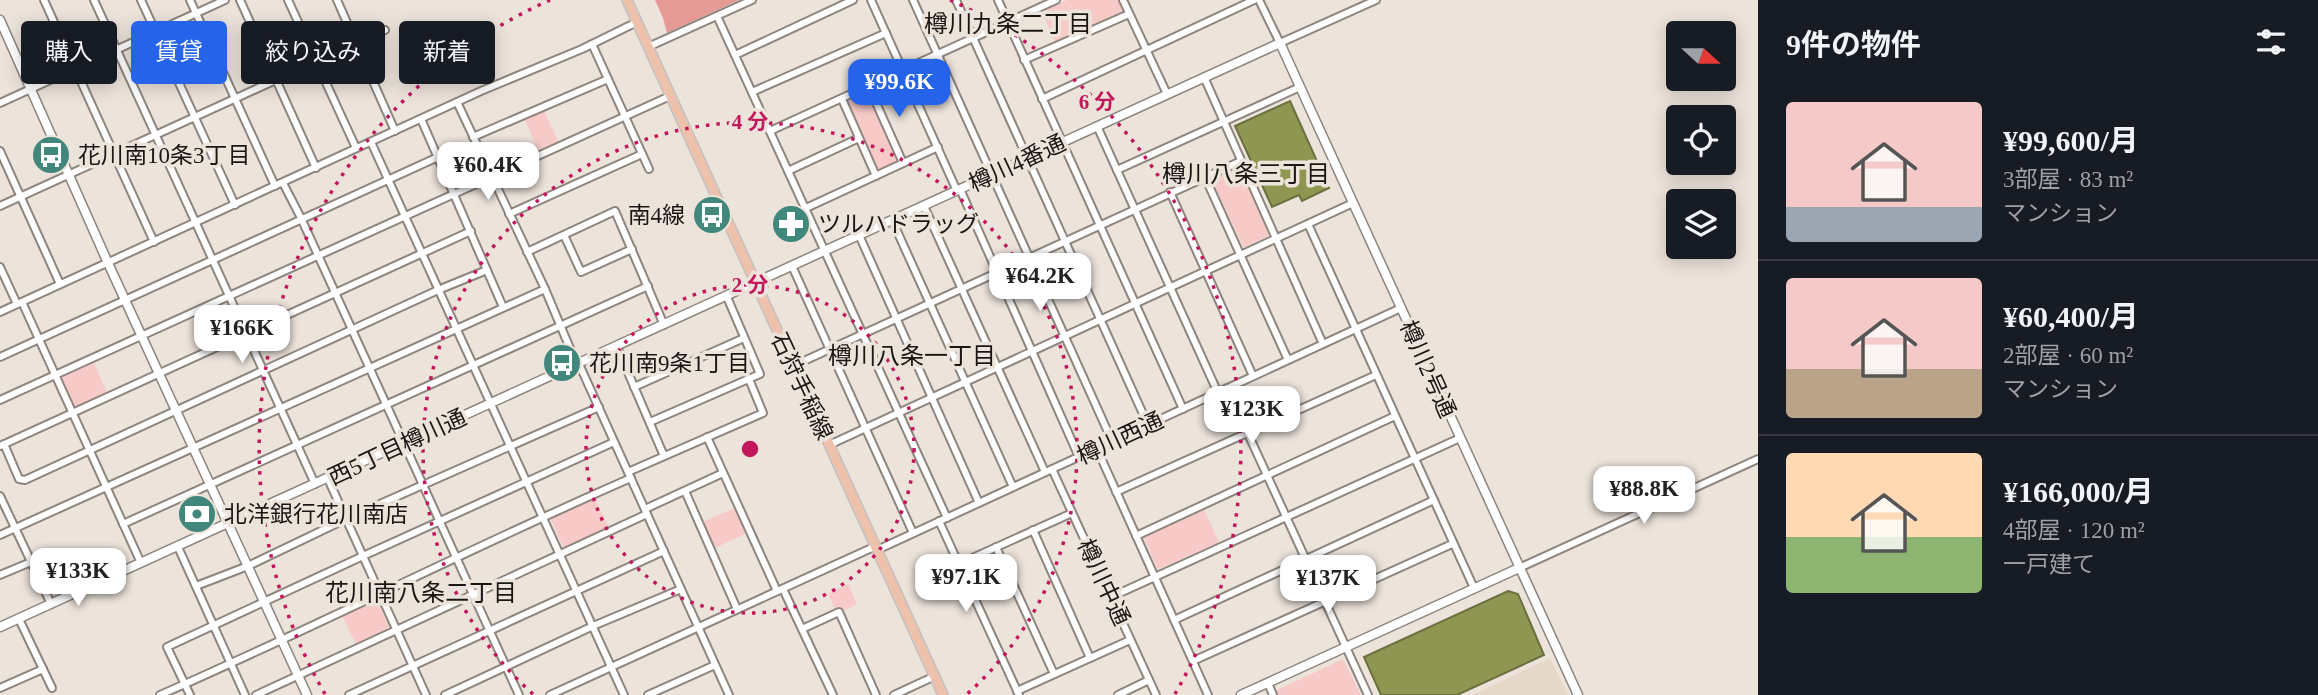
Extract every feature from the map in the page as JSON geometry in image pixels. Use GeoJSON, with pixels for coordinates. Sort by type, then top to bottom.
{"type":"FeatureCollection","features":[{"type":"Feature","properties":{"kind":"main road","name":"石狩手稲線"},"geometry":{"type":"LineString","coordinates":[[627,0],[943,695]]}},
{"type":"Feature","properties":{"kind":"street"},"geometry":{"type":"LineString","coordinates":[[44,0],[54,21]]}},
{"type":"Feature","properties":{"kind":"street"},"geometry":{"type":"LineString","coordinates":[[94,0],[103,21]]}},
{"type":"Feature","properties":{"kind":"street"},"geometry":{"type":"LineString","coordinates":[[141,0],[151,21]]}},
{"type":"Feature","properties":{"kind":"street"},"geometry":{"type":"LineString","coordinates":[[190,0],[275,187]]}},
{"type":"Feature","properties":{"kind":"street"},"geometry":{"type":"LineString","coordinates":[[180,21],[225,0]]}},
{"type":"Feature","properties":{"kind":"street"},"geometry":{"type":"LineString","coordinates":[[240,0],[249,21]]}},
{"type":"Feature","properties":{"kind":"street"},"geometry":{"type":"LineString","coordinates":[[288,0],[298,21]]}},
{"type":"Feature","properties":{"kind":"street"},"geometry":{"type":"LineString","coordinates":[[337,0],[346,21]]}},
{"type":"Feature","properties":{"kind":"street"},"geometry":{"type":"LineString","coordinates":[[648,47],[751,0]]}},
{"type":"Feature","properties":{"kind":"street"},"geometry":{"type":"LineString","coordinates":[[735,55],[853,0]]}},
{"type":"Feature","properties":{"kind":"street"},"geometry":{"type":"LineString","coordinates":[[871,0],[1079,457]]}},
{"type":"Feature","properties":{"kind":"street"},"geometry":{"type":"LineString","coordinates":[[912,0],[1112,441]]}},
{"type":"Feature","properties":{"kind":"street"},"geometry":{"type":"LineString","coordinates":[[956,0],[1148,425]]}},
{"type":"Feature","properties":{"kind":"street"},"geometry":{"type":"LineString","coordinates":[[998,0],[1183,409]]}},
{"type":"Feature","properties":{"kind":"street"},"geometry":{"type":"LineString","coordinates":[[770,131],[1056,0]]}},
{"type":"Feature","properties":{"kind":"street"},"geometry":{"type":"LineString","coordinates":[[1123,0],[1167,94]]}},
{"type":"Feature","properties":{"kind":"street"},"geometry":{"type":"LineString","coordinates":[[1042,99],[1254,0]]}},
{"type":"Feature","properties":{"kind":"street"},"geometry":{"type":"LineString","coordinates":[[1259,0],[1280,43],[1376,0]]}},
{"type":"Feature","properties":{"kind":"street"},"geometry":{"type":"LineString","coordinates":[[1024,60],[1129,13]]}},
{"type":"Feature","properties":{"kind":"street"},"geometry":{"type":"LineString","coordinates":[[717,16],[947,518]]}},
{"type":"Feature","properties":{"kind":"street"},"geometry":{"type":"LineString","coordinates":[[0,20],[108,263],[307,695]]}},
{"type":"Feature","properties":{"kind":"street"},"geometry":{"type":"LineString","coordinates":[[0,312],[457,102],[593,44],[636,22]]}},
{"type":"Feature","properties":{"kind":"street"},"geometry":{"type":"LineString","coordinates":[[752,92],[886,33]]}},
{"type":"Feature","properties":{"kind":"street","name":"樽川4番通"},"geometry":{"type":"LineString","coordinates":[[755,283],[1280,43]]}},
{"type":"Feature","properties":{"kind":"street","name":"樽川2号通"},"geometry":{"type":"LineString","coordinates":[[1280,43],[1578,695]]}},
{"type":"Feature","properties":{"kind":"street"},"geometry":{"type":"LineString","coordinates":[[593,44],[649,169]]}},
{"type":"Feature","properties":{"kind":"street"},"geometry":{"type":"LineString","coordinates":[[117,52],[265,369],[315,484]]}},
{"type":"Feature","properties":{"kind":"street"},"geometry":{"type":"LineString","coordinates":[[1204,77],[1323,344]]}},
{"type":"Feature","properties":{"kind":"street"},"geometry":{"type":"LineString","coordinates":[[474,138],[608,79]]}},
{"type":"Feature","properties":{"kind":"street"},"geometry":{"type":"LineString","coordinates":[[0,103],[39,84]]}},
{"type":"Feature","properties":{"kind":"street"},"geometry":{"type":"LineString","coordinates":[[82,84],[154,242]]}},
{"type":"Feature","properties":{"kind":"street"},"geometry":{"type":"LineString","coordinates":[[180,84],[235,205]]}},
{"type":"Feature","properties":{"kind":"street"},"geometry":{"type":"LineString","coordinates":[[0,206],[267,84]]}},
{"type":"Feature","properties":{"kind":"street"},"geometry":{"type":"LineString","coordinates":[[278,84],[316,168]]}},
{"type":"Feature","properties":{"kind":"street"},"geometry":{"type":"LineString","coordinates":[[327,84],[356,148]]}},
{"type":"Feature","properties":{"kind":"street"},"geometry":{"type":"LineString","coordinates":[[374,84],[395,131]]}},
{"type":"Feature","properties":{"kind":"street"},"geometry":{"type":"LineString","coordinates":[[869,87],[903,163]]}},
{"type":"Feature","properties":{"kind":"street"},"geometry":{"type":"LineString","coordinates":[[1117,170],[1300,87]]}},
{"type":"Feature","properties":{"kind":"street"},"geometry":{"type":"LineString","coordinates":[[0,400],[670,96]]}},
{"type":"Feature","properties":{"kind":"street"},"geometry":{"type":"LineString","coordinates":[[842,99],[876,176]]}},
{"type":"Feature","properties":{"kind":"street"},"geometry":{"type":"LineString","coordinates":[[457,102],[729,695]]}},
{"type":"Feature","properties":{"kind":"street"},"geometry":{"type":"LineString","coordinates":[[421,119],[503,307]]}},
{"type":"Feature","properties":{"kind":"street"},"geometry":{"type":"LineString","coordinates":[[1097,126],[1218,393]]}},
{"type":"Feature","properties":{"kind":"street"},"geometry":{"type":"LineString","coordinates":[[788,171],[859,138]]}},
{"type":"Feature","properties":{"kind":"street"},"geometry":{"type":"LineString","coordinates":[[371,142],[624,695]]}},
{"type":"Feature","properties":{"kind":"street"},"geometry":{"type":"LineString","coordinates":[[806,208],[937,147]]}},
{"type":"Feature","properties":{"kind":"street"},"geometry":{"type":"LineString","coordinates":[[0,151],[60,285]]}},
{"type":"Feature","properties":{"kind":"street"},"geometry":{"type":"LineString","coordinates":[[509,214],[642,154]]}},
{"type":"Feature","properties":{"kind":"street"},"geometry":{"type":"LineString","coordinates":[[0,357],[438,157]]}},
{"type":"Feature","properties":{"kind":"street"},"geometry":{"type":"LineString","coordinates":[[793,366],[1241,161]]}},
{"type":"Feature","properties":{"kind":"street"},"geometry":{"type":"LineString","coordinates":[[1205,177],[1288,360]]}},
{"type":"Feature","properties":{"kind":"street"},"geometry":{"type":"LineString","coordinates":[[283,183],[519,695]]}},
{"type":"Feature","properties":{"kind":"street"},"geometry":{"type":"LineString","coordinates":[[1170,192],[1253,376]]}},
{"type":"Feature","properties":{"kind":"street"},"geometry":{"type":"LineString","coordinates":[[829,445],[1353,203]]}},
{"type":"Feature","properties":{"kind":"street","name":"樽川中通"},"geometry":{"type":"LineString","coordinates":[[924,206],[998,368],[1072,513],[1156,695]]}},
{"type":"Feature","properties":{"kind":"street"},"geometry":{"type":"LineString","coordinates":[[527,252],[615,211],[664,325]]}},
{"type":"Feature","properties":{"kind":"street"},"geometry":{"type":"LineString","coordinates":[[892,220],[1013,487]]}},
{"type":"Feature","properties":{"kind":"street"},"geometry":{"type":"LineString","coordinates":[[1308,224],[1354,330],[1474,588]]}},
{"type":"Feature","properties":{"kind":"street"},"geometry":{"type":"LineString","coordinates":[[471,230],[2,445],[19,479],[25,480],[487,270]]}},
{"type":"Feature","properties":{"kind":"street"},"geometry":{"type":"LineString","coordinates":[[564,235],[581,272],[632,249]]}},
{"type":"Feature","properties":{"kind":"street"},"geometry":{"type":"LineString","coordinates":[[859,235],[979,503]]}},
{"type":"Feature","properties":{"kind":"street"},"geometry":{"type":"LineString","coordinates":[[792,266],[913,533]]}},
{"type":"Feature","properties":{"kind":"street"},"geometry":{"type":"LineString","coordinates":[[0,267],[56,375],[141,564]]}},
{"type":"Feature","properties":{"kind":"street","name":"西5丁目樽川通"},"geometry":{"type":"LineString","coordinates":[[0,627],[755,283]]}},
{"type":"Feature","properties":{"kind":"street"},"geometry":{"type":"LineString","coordinates":[[123,524],[648,286]]}},
{"type":"Feature","properties":{"kind":"street"},"geometry":{"type":"LineString","coordinates":[[0,535],[545,289]]}},
{"type":"Feature","properties":{"kind":"street"},"geometry":{"type":"LineString","coordinates":[[650,422],[760,374],[727,297]]}},
{"type":"Feature","properties":{"kind":"street","name":"樽川西通"},"geometry":{"type":"LineString","coordinates":[[550,695],[737,609],[947,518],[1401,308]]}},
{"type":"Feature","properties":{"kind":"street"},"geometry":{"type":"LineString","coordinates":[[634,387],[744,338]]}},
{"type":"Feature","properties":{"kind":"street"},"geometry":{"type":"LineString","coordinates":[[617,347],[664,456]]}},
{"type":"Feature","properties":{"kind":"street"},"geometry":{"type":"LineString","coordinates":[[1116,492],[1376,374]]}},
{"type":"Feature","properties":{"kind":"street"},"geometry":{"type":"LineString","coordinates":[[160,695],[456,559],[664,456],[763,413],[748,379]]}},
{"type":"Feature","properties":{"kind":"street"},"geometry":{"type":"LineString","coordinates":[[1227,388],[1368,695]]}},
{"type":"Feature","properties":{"kind":"street"},"geometry":{"type":"LineString","coordinates":[[196,586],[248,566],[509,445],[599,407]]}},
{"type":"Feature","properties":{"kind":"street"},"geometry":{"type":"LineString","coordinates":[[1136,536],[1395,416]]}},
{"type":"Feature","properties":{"kind":"street"},"geometry":{"type":"LineString","coordinates":[[707,437],[833,695]]}},
{"type":"Feature","properties":{"kind":"street"},"geometry":{"type":"LineString","coordinates":[[1111,597],[1460,438]]}},
{"type":"Feature","properties":{"kind":"street"},"geometry":{"type":"LineString","coordinates":[[190,695],[167,647],[614,442]]}},
{"type":"Feature","properties":{"kind":"street"},"geometry":{"type":"LineString","coordinates":[[1097,449],[1208,695]]}},
{"type":"Feature","properties":{"kind":"street"},"geometry":{"type":"LineString","coordinates":[[1241,695],[1758,459]]}},
{"type":"Feature","properties":{"kind":"street"},"geometry":{"type":"LineString","coordinates":[[256,695],[560,554],[723,473]]}},
{"type":"Feature","properties":{"kind":"street"},"geometry":{"type":"LineString","coordinates":[[328,479],[426,695]]}},
{"type":"Feature","properties":{"kind":"street"},"geometry":{"type":"LineString","coordinates":[[685,491],[737,609]]}},
{"type":"Feature","properties":{"kind":"street"},"geometry":{"type":"LineString","coordinates":[[0,496],[51,604]]}},
{"type":"Feature","properties":{"kind":"street"},"geometry":{"type":"LineString","coordinates":[[1174,620],[1433,500]]}},
{"type":"Feature","properties":{"kind":"street"},"geometry":{"type":"LineString","coordinates":[[958,564],[1072,513]]}},
{"type":"Feature","properties":{"kind":"street"},"geometry":{"type":"LineString","coordinates":[[939,521],[1018,693],[1130,639]]}},
{"type":"Feature","properties":{"kind":"street"},"geometry":{"type":"LineString","coordinates":[[1033,530],[1090,658]]}},
{"type":"Feature","properties":{"kind":"street"},"geometry":{"type":"LineString","coordinates":[[1193,661],[1452,544]]}},
{"type":"Feature","properties":{"kind":"street"},"geometry":{"type":"LineString","coordinates":[[178,547],[245,695]]}},
{"type":"Feature","properties":{"kind":"street"},"geometry":{"type":"LineString","coordinates":[[996,547],[1054,674]]}},
{"type":"Feature","properties":{"kind":"street"},"geometry":{"type":"LineString","coordinates":[[349,695],[664,551]]}},
{"type":"Feature","properties":{"kind":"street"},"geometry":{"type":"LineString","coordinates":[[0,575],[31,562]]}},
{"type":"Feature","properties":{"kind":"street"},"geometry":{"type":"LineString","coordinates":[[446,695],[593,626],[681,589]]}},
{"type":"Feature","properties":{"kind":"street"},"geometry":{"type":"LineString","coordinates":[[802,629],[839,612],[876,695]]}},
{"type":"Feature","properties":{"kind":"street"},"geometry":{"type":"LineString","coordinates":[[19,618],[52,688]]}},
{"type":"Feature","properties":{"kind":"street"},"geometry":{"type":"LineString","coordinates":[[648,695],[715,665]]}},
{"type":"Feature","properties":{"kind":"street"},"geometry":{"type":"LineString","coordinates":[[0,688],[43,668]]}},
{"type":"Feature","properties":{"kind":"street"},"geometry":{"type":"LineString","coordinates":[[894,695],[935,676]]}},
{"type":"Feature","properties":{"kind":"street"},"geometry":{"type":"LineString","coordinates":[[1118,695],[1149,680]]}},
{"type":"Feature","properties":{"kind":"street"},"geometry":{"type":"LineString","coordinates":[[1268,683],[1273,695]]}},
{"type":"Feature","properties":{"kind":"shaded area"},"geometry":{"type":"Polygon","coordinates":[[[655,0],[739,0],[667,33],[655,0]]]}},
{"type":"Feature","properties":{"kind":"shaded area"},"geometry":{"type":"Polygon","coordinates":[[[1067,0],[1119,0],[1123,9],[1122,12],[1055,42],[1042,12],[1067,0]]]}},
{"type":"Feature","properties":{"kind":"shaded area"},"geometry":{"type":"Polygon","coordinates":[[[864,93],[867,94],[896,159],[880,169],[876,168],[848,103],[864,93]]]}},
{"type":"Feature","properties":{"kind":"shaded area"},"geometry":{"type":"Polygon","coordinates":[[[1290,101],[1329,188],[1302,201],[1299,195],[1272,207],[1235,126],[1290,101]]]}},
{"type":"Feature","properties":{"kind":"shaded area"},"geometry":{"type":"Polygon","coordinates":[[[544,111],[558,141],[538,150],[525,120],[544,111]]]}},
{"type":"Feature","properties":{"kind":"shaded area"},"geometry":{"type":"Polygon","coordinates":[[[1237,167],[1269,233],[1245,247],[1212,181],[1237,167]]]}},
{"type":"Feature","properties":{"kind":"shaded area"},"geometry":{"type":"Polygon","coordinates":[[[94,363],[107,393],[76,407],[62,379],[94,363]]]}},
{"type":"Feature","properties":{"kind":"shaded area"},"geometry":{"type":"Polygon","coordinates":[[[594,497],[609,528],[564,549],[550,517],[594,497]]]}},
{"type":"Feature","properties":{"kind":"shaded area"},"geometry":{"type":"Polygon","coordinates":[[[735,508],[747,533],[715,548],[703,522],[735,508]]]}},
{"type":"Feature","properties":{"kind":"shaded area"},"geometry":{"type":"Polygon","coordinates":[[[1204,510],[1219,542],[1157,568],[1144,537],[1204,510]]]}},
{"type":"Feature","properties":{"kind":"shaded area"},"geometry":{"type":"Polygon","coordinates":[[[848,584],[857,604],[843,611],[840,606],[835,608],[828,594],[848,584]]]}},
{"type":"Feature","properties":{"kind":"shaded area"},"geometry":{"type":"Polygon","coordinates":[[[1508,591],[1518,594],[1544,655],[1457,695],[1381,695],[1364,657],[1508,591]]]}},
{"type":"Feature","properties":{"kind":"shaded area"},"geometry":{"type":"Polygon","coordinates":[[[374,600],[389,626],[375,639],[356,644],[342,615],[374,600]]]}},
{"type":"Feature","properties":{"kind":"shaded area"},"geometry":{"type":"Polygon","coordinates":[[[1550,658],[1568,695],[1472,695],[1550,658]]]}},
{"type":"Feature","properties":{"kind":"shaded area"},"geometry":{"type":"Polygon","coordinates":[[[1343,659],[1361,695],[1278,695],[1277,690],[1343,659]]]}},
{"type":"Feature","properties":{"kind":"place","name":"花川南10条3丁目"},"geometry":{"type":"Point","coordinates":[51,155]}},
{"type":"Feature","properties":{"kind":"place","name":"南4線"},"geometry":{"type":"Point","coordinates":[712,215]}},
{"type":"Feature","properties":{"kind":"place","name":"ツルハドラッグ"},"geometry":{"type":"Point","coordinates":[791,224]}},
{"type":"Feature","properties":{"kind":"place","name":"花川南9条1丁目"},"geometry":{"type":"Point","coordinates":[562,363]}},
{"type":"Feature","properties":{"kind":"place","name":"北洋銀行花川南店"},"geometry":{"type":"Point","coordinates":[197,514]}},
{"type":"Feature","properties":{"kind":"district","name":"樽川九条二丁目"},"geometry":{"type":"Point","coordinates":[1008,24]}},
{"type":"Feature","properties":{"kind":"district","name":"樽川八条三丁目"},"geometry":{"type":"Point","coordinates":[1246,174]}},
{"type":"Feature","properties":{"kind":"district","name":"樽川八条一丁目"},"geometry":{"type":"Point","coordinates":[912,356]}},
{"type":"Feature","properties":{"kind":"district","name":"花川南八条二丁目"},"geometry":{"type":"Point","coordinates":[421,593]}}]}
